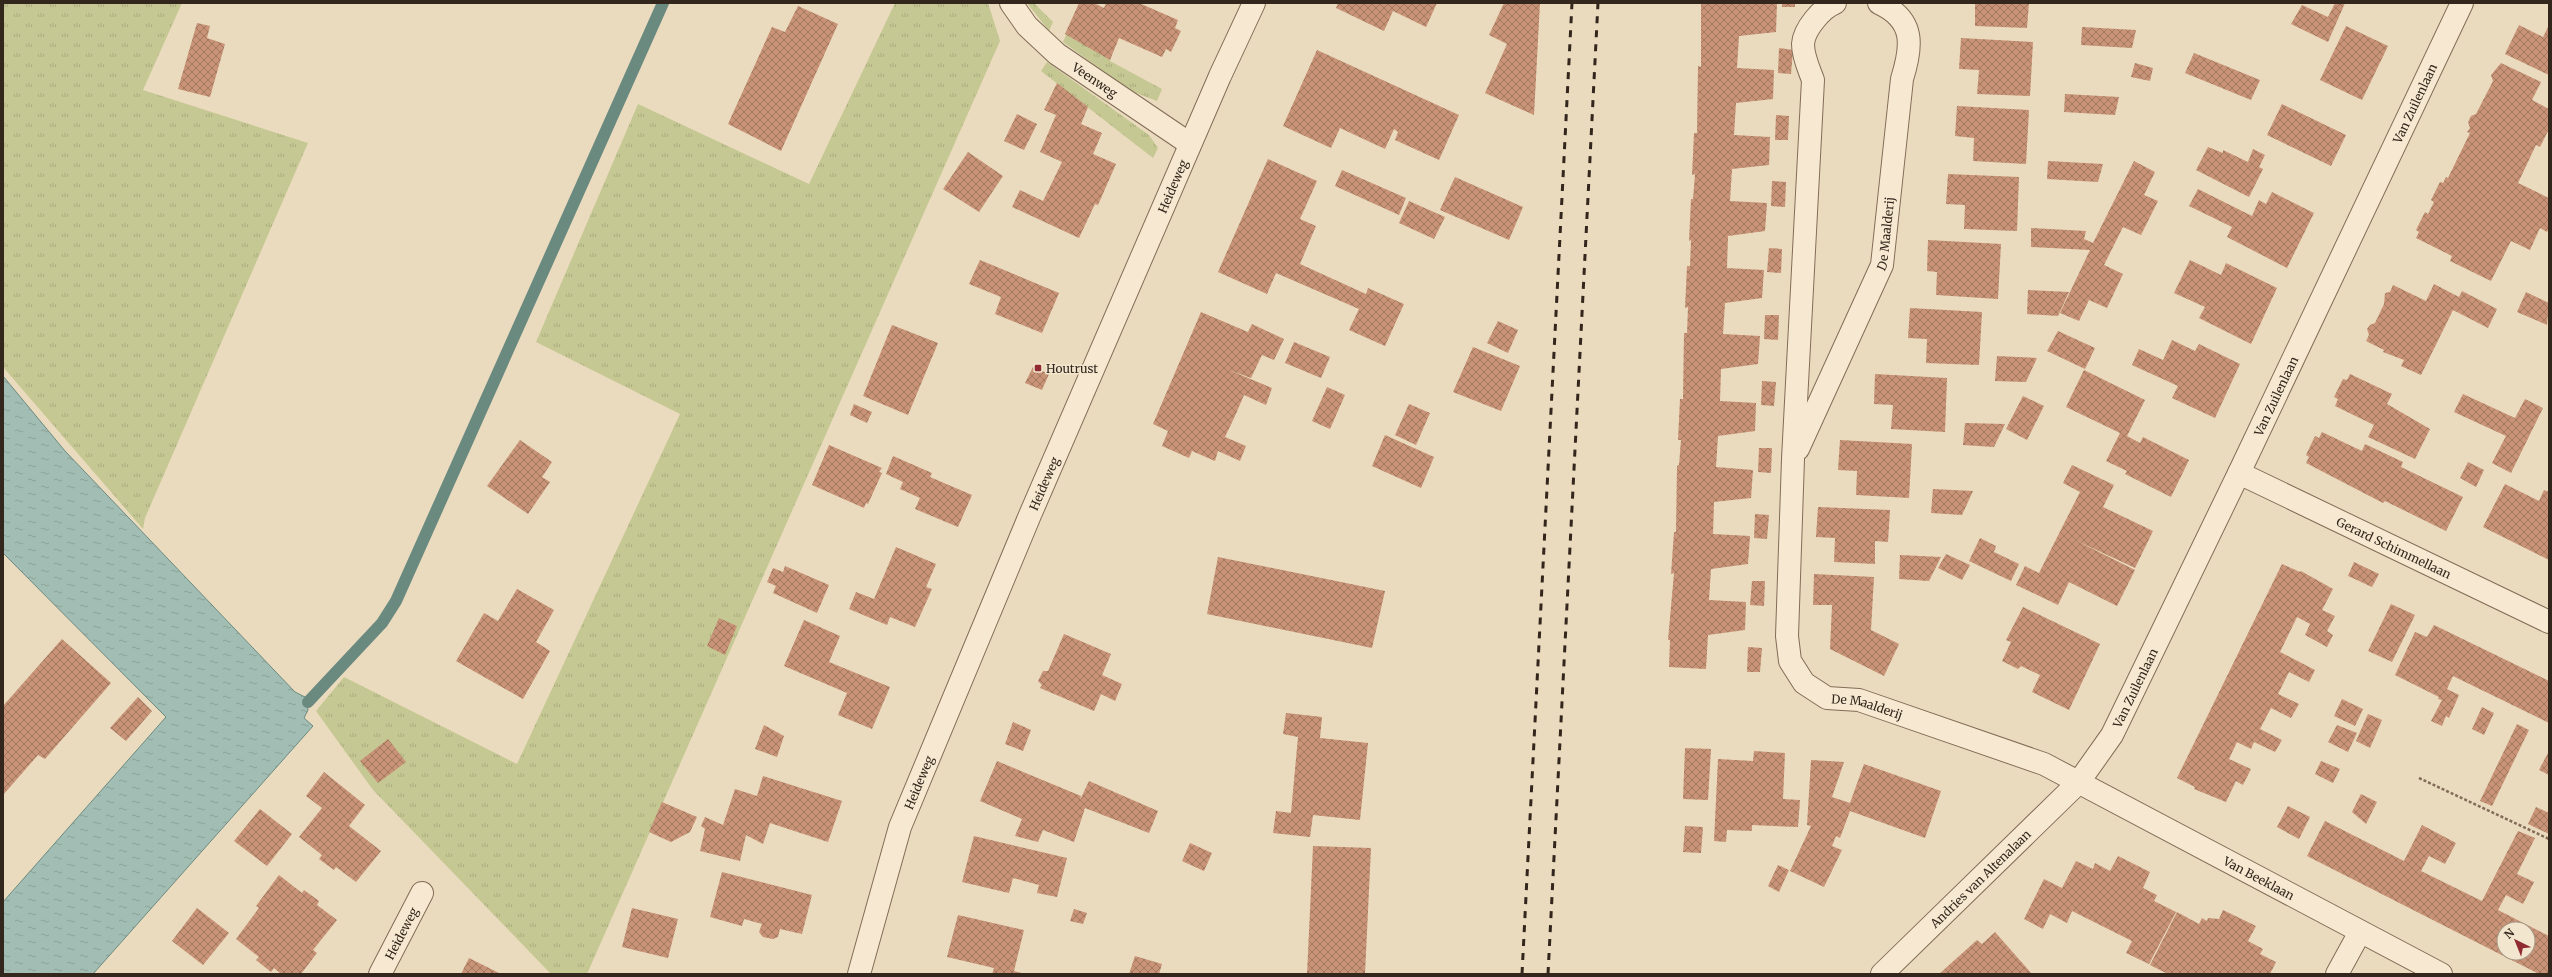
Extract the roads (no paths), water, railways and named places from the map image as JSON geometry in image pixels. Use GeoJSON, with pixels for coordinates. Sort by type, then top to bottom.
{"type":"FeatureCollection","features":[{"type":"Feature","properties":{"kind":"street","name":"Veenweg"},"geometry":{"type":"LineString","coordinates":[[1011,3],[1027,26],[1057,54],[1190,144]]}},
{"type":"Feature","properties":{"kind":"street","name":"Heideweg"},"geometry":{"type":"LineString","coordinates":[[858,974],[900,827],[1030,515],[1190,144],[1254,3]]}},
{"type":"Feature","properties":{"kind":"street","name":"De Maalderij"},"geometry":{"type":"LineString","coordinates":[[1835,3],[1830,5],[1813,21],[1803,43],[1806,60],[1813,80],[1793,459],[1787,636],[1790,661],[1804,683],[1827,698],[1858,700],[2044,764],[2078,783]]}},
{"type":"Feature","properties":{"kind":"street","name":"De Maalderij"},"geometry":{"type":"LineString","coordinates":[[1793,459],[1882,265],[1902,79],[1910,41],[1904,23],[1890,8],[1880,3]]}},
{"type":"Feature","properties":{"kind":"street","name":"Van Zuilenlaan"},"geometry":{"type":"LineString","coordinates":[[2078,783],[2112,735],[2239,473],[2462,3]]}},
{"type":"Feature","properties":{"kind":"street","name":"Gerard Schimmellaan"},"geometry":{"type":"LineString","coordinates":[[2239,473],[2549,622]]}},
{"type":"Feature","properties":{"kind":"street","name":"Van Beeklaan"},"geometry":{"type":"LineString","coordinates":[[2078,783],[2440,974]]}},
{"type":"Feature","properties":{"kind":"street","name":"Andries van Altenalaan"},"geometry":{"type":"LineString","coordinates":[[1882,974],[2078,783]]}},
{"type":"Feature","properties":{"kind":"street","name":"Heideweg"},"geometry":{"type":"LineString","coordinates":[[380,974],[422,893]]}},
{"type":"Feature","properties":{"kind":"street"},"geometry":{"type":"LineString","coordinates":[[2337,974],[2360,932]]}},
{"type":"Feature","properties":{"kind":"water"},"geometry":{"type":"Polygon","coordinates":[[[3,376],[65,451],[295,692],[307,698],[308,710],[304,718],[313,726],[93,974],[3,974],[3,902],[166,717],[3,553],[3,376]]]}},
{"type":"Feature","properties":{"kind":"waterway"},"geometry":{"type":"LineString","coordinates":[[308,702],[382,623],[396,601],[663,3]]}},
{"type":"Feature","properties":{"kind":"railway"},"geometry":{"type":"LineString","coordinates":[[1522,974],[1572,3]]}},
{"type":"Feature","properties":{"kind":"railway"},"geometry":{"type":"LineString","coordinates":[[1548,974],[1598,3]]}},
{"type":"Feature","properties":{"kind":"place","name":"Houtrust"},"geometry":{"type":"Point","coordinates":[1038,368]}}]}
